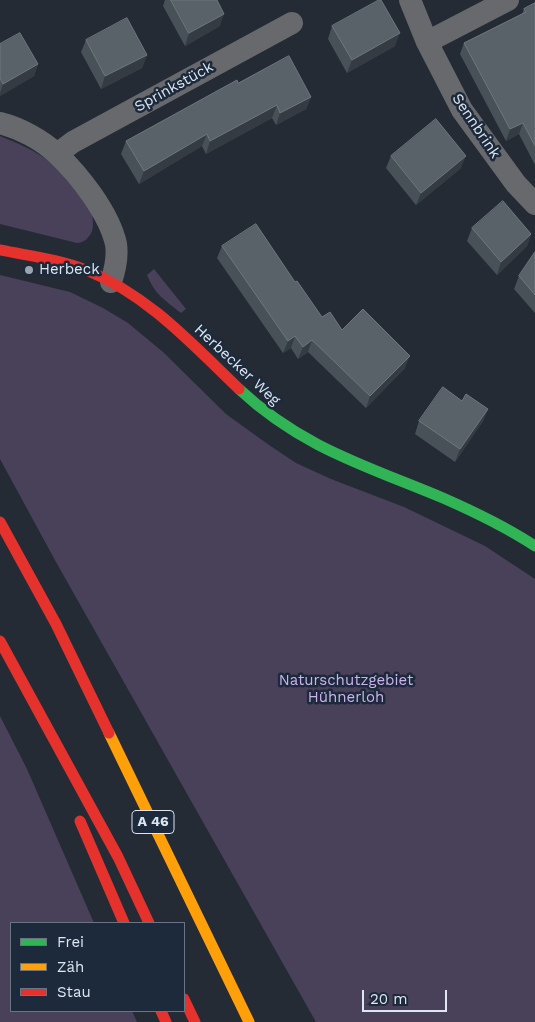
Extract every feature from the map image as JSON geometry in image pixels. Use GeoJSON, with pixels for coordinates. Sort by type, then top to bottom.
{"type":"FeatureCollection","features":[{"type":"Feature","properties":{"kind":"main road","name":"Herbecker Weg"},"geometry":{"type":"LineString","coordinates":[[0,250],[72,265],[111,282],[150,308],[193,343],[256,406],[284,426],[310,442],[345,459],[471,510],[515,533],[535,546]]}},
{"type":"Feature","properties":{"kind":"main road","name":"A 46"},"geometry":{"type":"LineString","coordinates":[[0,522],[56,624],[249,1022]]}},
{"type":"Feature","properties":{"kind":"main road"},"geometry":{"type":"LineString","coordinates":[[0,641],[118,857],[149,922]]}},
{"type":"Feature","properties":{"kind":"main road"},"geometry":{"type":"LineString","coordinates":[[17,673],[63,780]]}},
{"type":"Feature","properties":{"kind":"main road"},"geometry":{"type":"LineString","coordinates":[[74,807],[124,922]]}},
{"type":"Feature","properties":{"kind":"main road"},"geometry":{"type":"LineString","coordinates":[[185,1001],[194,1022]]}},
{"type":"Feature","properties":{"kind":"street","name":"Sennbrink"},"geometry":{"type":"LineString","coordinates":[[410,0],[427,42],[462,110],[516,184],[535,204]]}},
{"type":"Feature","properties":{"kind":"street"},"geometry":{"type":"LineString","coordinates":[[427,42],[508,0]]}},
{"type":"Feature","properties":{"kind":"street","name":"Sprinkstück"},"geometry":{"type":"LineString","coordinates":[[57,154],[73,142],[292,23]]}},
{"type":"Feature","properties":{"kind":"street"},"geometry":{"type":"LineString","coordinates":[[0,123],[35,139],[57,154],[97,203],[106,219],[116,245],[116,269],[111,282]]}},
{"type":"Feature","properties":{"kind":"green space"},"geometry":{"type":"Polygon","coordinates":[[[0,136],[31,150],[49,161],[77,192],[90,209],[92,217],[92,231],[86,240],[77,243],[0,224],[0,136]]]}},
{"type":"Feature","properties":{"kind":"green space"},"geometry":{"type":"Polygon","coordinates":[[[154,269],[186,309],[181,313],[153,288],[147,275],[154,269]]]}},
{"type":"Feature","properties":{"kind":"green space","name":"Naturschutzgebiet Hühnerloh"},"geometry":{"type":"Polygon","coordinates":[[[0,275],[70,292],[103,308],[128,323],[163,352],[226,414],[296,463],[331,479],[404,507],[485,546],[535,579],[535,1022],[316,1022],[56,562],[0,459],[0,275]]]}},
{"type":"Feature","properties":{"kind":"green space"},"geometry":{"type":"Polygon","coordinates":[[[0,716],[27,769],[94,922],[10,922],[10,1012],[132,1012],[137,1022],[0,1022],[0,716]]]}},
{"type":"Feature","properties":{"kind":"building"},"geometry":{"type":"Polygon","coordinates":[[[171,0],[217,0],[224,14],[189,33],[171,0]]]}},
{"type":"Feature","properties":{"kind":"building"},"geometry":{"type":"Polygon","coordinates":[[[381,0],[400,33],[352,60],[332,26],[381,0]]]}},
{"type":"Feature","properties":{"kind":"building"},"geometry":{"type":"Polygon","coordinates":[[[535,3],[535,146],[523,123],[510,129],[464,43],[526,12],[524,9],[535,3]]]}},
{"type":"Feature","properties":{"kind":"building"},"geometry":{"type":"Polygon","coordinates":[[[127,18],[147,55],[105,76],[86,40],[127,18]]]}},
{"type":"Feature","properties":{"kind":"building"},"geometry":{"type":"Polygon","coordinates":[[[20,33],[38,64],[3,84],[0,78],[0,44],[20,33]]]}},
{"type":"Feature","properties":{"kind":"building"},"geometry":{"type":"Polygon","coordinates":[[[289,56],[311,97],[280,113],[277,105],[210,141],[207,134],[144,171],[126,141],[237,80],[238,83],[289,56]]]}},
{"type":"Feature","properties":{"kind":"building"},"geometry":{"type":"Polygon","coordinates":[[[436,119],[466,156],[421,193],[391,156],[436,119]]]}},
{"type":"Feature","properties":{"kind":"building"},"geometry":{"type":"Polygon","coordinates":[[[503,201],[531,234],[501,262],[472,228],[503,201]]]}},
{"type":"Feature","properties":{"kind":"building"},"geometry":{"type":"Polygon","coordinates":[[[256,224],[295,282],[297,281],[322,317],[330,312],[342,330],[363,309],[410,356],[370,396],[312,340],[303,347],[295,336],[288,341],[222,246],[256,224]]]}},
{"type":"Feature","properties":{"kind":"building"},"geometry":{"type":"Polygon","coordinates":[[[535,252],[535,295],[519,276],[535,252]]]}},
{"type":"Feature","properties":{"kind":"building"},"geometry":{"type":"Polygon","coordinates":[[[443,387],[462,401],[466,394],[488,409],[460,449],[419,421],[443,387]]]}},
{"type":"Feature","properties":{"kind":"traffic: fast"},"geometry":{"type":"LineString","coordinates":[[239,389],[263,409],[311,441],[336,454],[467,509],[502,526],[535,546]]}},
{"type":"Feature","properties":{"kind":"traffic: slow"},"geometry":{"type":"LineString","coordinates":[[109,733],[249,1022]]}},
{"type":"Feature","properties":{"kind":"traffic: jam"},"geometry":{"type":"LineString","coordinates":[[0,250],[65,263],[108,280],[168,322],[239,389]]}},
{"type":"Feature","properties":{"kind":"traffic: jam"},"geometry":{"type":"LineString","coordinates":[[0,522],[56,624],[109,733]]}},
{"type":"Feature","properties":{"kind":"traffic: jam"},"geometry":{"type":"LineString","coordinates":[[0,641],[118,857],[149,922]]}},
{"type":"Feature","properties":{"kind":"traffic: jam"},"geometry":{"type":"LineString","coordinates":[[80,821],[124,922]]}},
{"type":"Feature","properties":{"kind":"traffic: jam"},"geometry":{"type":"LineString","coordinates":[[185,1001],[195,1022]]}},
{"type":"Feature","properties":{"kind":"traffic: jam"},"geometry":{"type":"LineString","coordinates":[[161,1012],[166,1022]]}},
{"type":"Feature","properties":{"kind":"place","name":"Herbeck"},"geometry":{"type":"Point","coordinates":[29,270]}}]}
